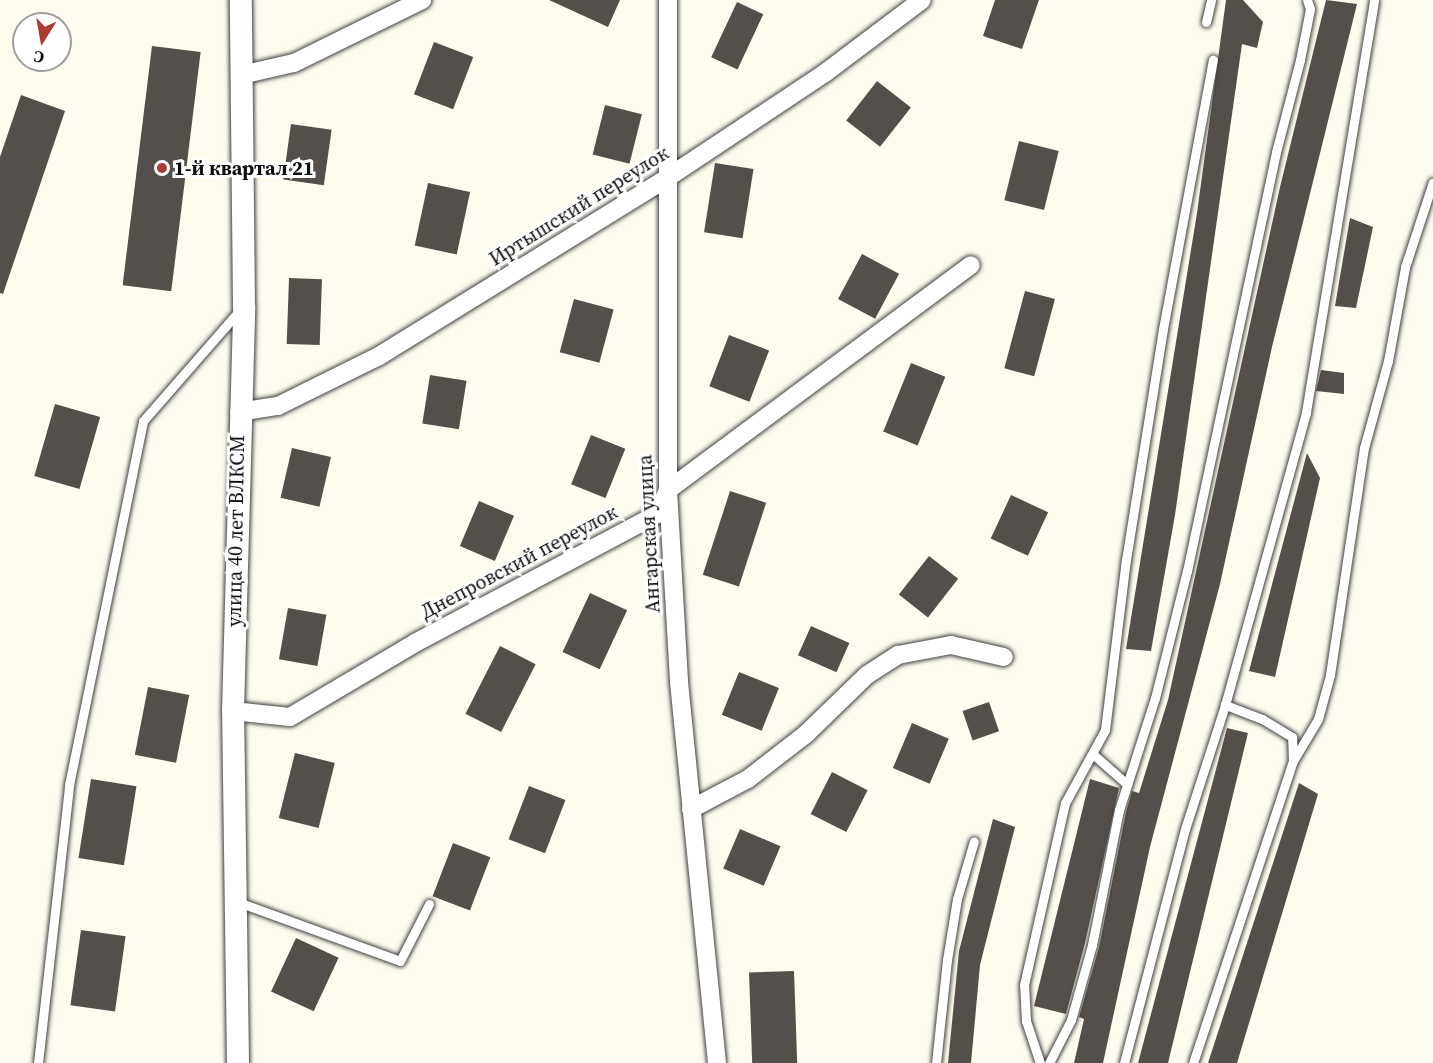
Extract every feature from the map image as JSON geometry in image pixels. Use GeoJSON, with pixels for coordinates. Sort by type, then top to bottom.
{"type":"FeatureCollection","features":[{"type":"Feature","properties":{"kind":"street","name":"улица 40 лет ВЛКСМ"},"geometry":{"type":"LineString","coordinates":[[238,1063],[233,711],[239,412],[244,306],[241,0]]}},
{"type":"Feature","properties":{"kind":"street"},"geometry":{"type":"LineString","coordinates":[[241,75],[294,63],[422,0]]}},
{"type":"Feature","properties":{"kind":"street","name":"Ангарская улица"},"geometry":{"type":"LineString","coordinates":[[668,0],[668,490],[679,682],[717,1063]]}},
{"type":"Feature","properties":{"kind":"street","name":"Иртышский переулок"},"geometry":{"type":"LineString","coordinates":[[239,412],[278,405],[379,356],[667,178],[825,73],[922,0]]}},
{"type":"Feature","properties":{"kind":"street","name":"Днепровский переулок"},"geometry":{"type":"LineString","coordinates":[[233,711],[290,717],[415,643],[659,513],[668,490],[971,265]]}},
{"type":"Feature","properties":{"kind":"street"},"geometry":{"type":"LineString","coordinates":[[692,808],[748,779],[806,735],[867,675],[898,655],[951,645],[1004,657]]}},
{"type":"Feature","properties":{"kind":"lane"},"geometry":{"type":"LineString","coordinates":[[1206,22],[1211,0]]}},
{"type":"Feature","properties":{"kind":"lane"},"geometry":{"type":"LineString","coordinates":[[1049,1063],[1071,1020],[1092,945],[1127,784],[1155,698],[1187,571],[1276,152],[1300,60],[1310,9],[1307,0]]}},
{"type":"Feature","properties":{"kind":"lane"},"geometry":{"type":"LineString","coordinates":[[1124,1063],[1185,829],[1225,705],[1306,412],[1374,0]]}},
{"type":"Feature","properties":{"kind":"lane"},"geometry":{"type":"LineString","coordinates":[[1040,1063],[1026,1020],[1024,985],[1065,803],[1076,780],[1094,755],[1105,730],[1126,560],[1163,329],[1213,60]]}},
{"type":"Feature","properties":{"kind":"lane"},"geometry":{"type":"LineString","coordinates":[[1193,1063],[1293,761],[1318,719],[1330,675],[1364,448],[1388,361],[1405,267],[1433,182]]}},
{"type":"Feature","properties":{"kind":"lane"},"geometry":{"type":"LineString","coordinates":[[38,1063],[69,785],[143,421],[244,306]]}},
{"type":"Feature","properties":{"kind":"lane"},"geometry":{"type":"LineString","coordinates":[[1225,705],[1292,737],[1293,761]]}},
{"type":"Feature","properties":{"kind":"lane"},"geometry":{"type":"LineString","coordinates":[[1094,755],[1127,784]]}},
{"type":"Feature","properties":{"kind":"lane"},"geometry":{"type":"LineString","coordinates":[[936,1063],[947,960],[957,899],[974,841]]}},
{"type":"Feature","properties":{"kind":"lane"},"geometry":{"type":"LineString","coordinates":[[236,901],[400,961],[429,904]]}},
{"type":"Feature","properties":{"kind":"building"},"geometry":{"type":"Polygon","coordinates":[[[549,0],[620,0],[608,27],[549,0]]]}},
{"type":"Feature","properties":{"kind":"building"},"geometry":{"type":"Polygon","coordinates":[[[995,0],[1039,0],[1022,49],[983,36],[995,0]]]}},
{"type":"Feature","properties":{"kind":"building"},"geometry":{"type":"Polygon","coordinates":[[[1226,0],[1243,0],[1263,22],[1257,48],[1242,44],[1175,515],[1151,651],[1126,649],[1197,213],[1226,0]]]}},
{"type":"Feature","properties":{"kind":"building"},"geometry":{"type":"Polygon","coordinates":[[[1326,0],[1357,4],[1272,347],[1220,584],[1150,847],[1103,1063],[1074,1063],[1084,1019],[1079,1017],[1099,947],[1126,812],[1132,791],[1139,793],[1168,700],[1280,187],[1326,0]]]}},
{"type":"Feature","properties":{"kind":"building"},"geometry":{"type":"Polygon","coordinates":[[[737,2],[763,14],[738,70],[711,57],[737,2]]]}},
{"type":"Feature","properties":{"kind":"building"},"geometry":{"type":"Polygon","coordinates":[[[434,42],[473,57],[453,109],[414,94],[434,42]]]}},
{"type":"Feature","properties":{"kind":"building","name":"1-й квартал 21"},"geometry":{"type":"Polygon","coordinates":[[[152,46],[201,52],[171,291],[123,285],[152,46]]]}},
{"type":"Feature","properties":{"kind":"building"},"geometry":{"type":"Polygon","coordinates":[[[877,81],[911,107],[880,147],[846,120],[877,81]]]}},
{"type":"Feature","properties":{"kind":"building"},"geometry":{"type":"Polygon","coordinates":[[[21,95],[65,111],[3,294],[0,293],[0,157],[21,95]]]}},
{"type":"Feature","properties":{"kind":"building"},"geometry":{"type":"Polygon","coordinates":[[[605,105],[642,114],[630,164],[593,154],[605,105]]]}},
{"type":"Feature","properties":{"kind":"building"},"geometry":{"type":"Polygon","coordinates":[[[291,124],[332,130],[324,185],[283,179],[291,124]]]}},
{"type":"Feature","properties":{"kind":"building"},"geometry":{"type":"Polygon","coordinates":[[[1019,141],[1059,151],[1044,210],[1004,200],[1019,141]]]}},
{"type":"Feature","properties":{"kind":"building"},"geometry":{"type":"Polygon","coordinates":[[[715,163],[754,169],[743,238],[704,232],[715,163]]]}},
{"type":"Feature","properties":{"kind":"building"},"geometry":{"type":"Polygon","coordinates":[[[428,183],[470,192],[457,255],[415,246],[428,183]]]}},
{"type":"Feature","properties":{"kind":"building"},"geometry":{"type":"Polygon","coordinates":[[[1350,218],[1373,227],[1356,308],[1335,306],[1350,218]]]}},
{"type":"Feature","properties":{"kind":"building"},"geometry":{"type":"Polygon","coordinates":[[[862,254],[899,274],[875,319],[838,299],[862,254]]]}},
{"type":"Feature","properties":{"kind":"building"},"geometry":{"type":"Polygon","coordinates":[[[289,278],[322,279],[320,345],[287,344],[289,278]]]}},
{"type":"Feature","properties":{"kind":"building"},"geometry":{"type":"Polygon","coordinates":[[[1025,291],[1055,299],[1034,376],[1004,368],[1025,291]]]}},
{"type":"Feature","properties":{"kind":"building"},"geometry":{"type":"Polygon","coordinates":[[[574,299],[614,310],[599,363],[560,352],[574,299]]]}},
{"type":"Feature","properties":{"kind":"building"},"geometry":{"type":"Polygon","coordinates":[[[729,335],[769,350],[749,402],[709,386],[729,335]]]}},
{"type":"Feature","properties":{"kind":"building"},"geometry":{"type":"Polygon","coordinates":[[[911,363],[945,377],[918,445],[883,432],[911,363]]]}},
{"type":"Feature","properties":{"kind":"building"},"geometry":{"type":"Polygon","coordinates":[[[1321,370],[1344,373],[1344,394],[1316,391],[1321,370]]]}},
{"type":"Feature","properties":{"kind":"building"},"geometry":{"type":"Polygon","coordinates":[[[430,375],[467,381],[459,429],[422,423],[430,375]]]}},
{"type":"Feature","properties":{"kind":"building"},"geometry":{"type":"Polygon","coordinates":[[[55,404],[100,417],[80,489],[34,476],[55,404]]]}},
{"type":"Feature","properties":{"kind":"building"},"geometry":{"type":"Polygon","coordinates":[[[591,435],[625,449],[605,498],[571,484],[591,435]]]}},
{"type":"Feature","properties":{"kind":"building"},"geometry":{"type":"Polygon","coordinates":[[[292,448],[331,457],[320,507],[281,498],[292,448]]]}},
{"type":"Feature","properties":{"kind":"building"},"geometry":{"type":"Polygon","coordinates":[[[1307,453],[1320,478],[1275,677],[1249,671],[1307,453]]]}},
{"type":"Feature","properties":{"kind":"building"},"geometry":{"type":"Polygon","coordinates":[[[730,491],[766,503],[739,586],[703,575],[730,491]]]}},
{"type":"Feature","properties":{"kind":"building"},"geometry":{"type":"Polygon","coordinates":[[[1011,495],[1048,512],[1028,556],[991,539],[1011,495]]]}},
{"type":"Feature","properties":{"kind":"building"},"geometry":{"type":"Polygon","coordinates":[[[479,501],[514,516],[495,561],[460,546],[479,501]]]}},
{"type":"Feature","properties":{"kind":"building"},"geometry":{"type":"Polygon","coordinates":[[[929,556],[958,579],[928,617],[899,595],[929,556]]]}},
{"type":"Feature","properties":{"kind":"building"},"geometry":{"type":"Polygon","coordinates":[[[590,593],[627,610],[600,669],[563,652],[590,593]]]}},
{"type":"Feature","properties":{"kind":"building"},"geometry":{"type":"Polygon","coordinates":[[[288,608],[326,615],[317,666],[279,659],[288,608]]]}},
{"type":"Feature","properties":{"kind":"building"},"geometry":{"type":"Polygon","coordinates":[[[811,626],[849,643],[836,672],[798,655],[811,626]]]}},
{"type":"Feature","properties":{"kind":"building"},"geometry":{"type":"Polygon","coordinates":[[[500,646],[536,664],[501,732],[465,714],[500,646]]]}},
{"type":"Feature","properties":{"kind":"building"},"geometry":{"type":"Polygon","coordinates":[[[739,672],[779,688],[762,731],[722,715],[739,672]]]}},
{"type":"Feature","properties":{"kind":"building"},"geometry":{"type":"Polygon","coordinates":[[[148,687],[189,695],[176,763],[135,755],[148,687]]]}},
{"type":"Feature","properties":{"kind":"building"},"geometry":{"type":"Polygon","coordinates":[[[989,702],[999,731],[973,740],[963,711],[989,702]]]}},
{"type":"Feature","properties":{"kind":"building"},"geometry":{"type":"Polygon","coordinates":[[[912,723],[949,739],[930,784],[893,768],[912,723]]]}},
{"type":"Feature","properties":{"kind":"building"},"geometry":{"type":"Polygon","coordinates":[[[1227,728],[1248,733],[1168,1063],[1138,1063],[1227,728]]]}},
{"type":"Feature","properties":{"kind":"building"},"geometry":{"type":"Polygon","coordinates":[[[295,753],[335,763],[319,828],[279,818],[295,753]]]}},
{"type":"Feature","properties":{"kind":"building"},"geometry":{"type":"Polygon","coordinates":[[[832,772],[868,790],[846,832],[811,814],[832,772]]]}},
{"type":"Feature","properties":{"kind":"building"},"geometry":{"type":"Polygon","coordinates":[[[91,779],[136,786],[124,865],[78,858],[91,779]]]}},
{"type":"Feature","properties":{"kind":"building"},"geometry":{"type":"Polygon","coordinates":[[[1090,779],[1119,788],[1085,943],[1066,1014],[1034,1006],[1090,779]]]}},
{"type":"Feature","properties":{"kind":"building"},"geometry":{"type":"Polygon","coordinates":[[[1299,783],[1318,794],[1237,1063],[1208,1063],[1299,783]]]}},
{"type":"Feature","properties":{"kind":"building"},"geometry":{"type":"Polygon","coordinates":[[[529,786],[565,800],[545,853],[509,839],[529,786]]]}},
{"type":"Feature","properties":{"kind":"building"},"geometry":{"type":"Polygon","coordinates":[[[993,819],[1015,827],[980,965],[971,1063],[948,1063],[959,951],[993,819]]]}},
{"type":"Feature","properties":{"kind":"building"},"geometry":{"type":"Polygon","coordinates":[[[740,829],[781,846],[764,886],[723,869],[740,829]]]}},
{"type":"Feature","properties":{"kind":"building"},"geometry":{"type":"Polygon","coordinates":[[[453,843],[490,857],[470,911],[433,896],[453,843]]]}},
{"type":"Feature","properties":{"kind":"building"},"geometry":{"type":"Polygon","coordinates":[[[81,930],[126,936],[115,1012],[70,1005],[81,930]]]}},
{"type":"Feature","properties":{"kind":"building"},"geometry":{"type":"Polygon","coordinates":[[[296,938],[339,958],[314,1011],[271,991],[296,938]]]}},
{"type":"Feature","properties":{"kind":"building"},"geometry":{"type":"Polygon","coordinates":[[[794,971],[797,1063],[752,1063],[749,973],[794,971]]]}},
{"type":"Feature","properties":{"kind":"place","name":"1-й квартал 21"},"geometry":{"type":"Point","coordinates":[162,168]}}]}
